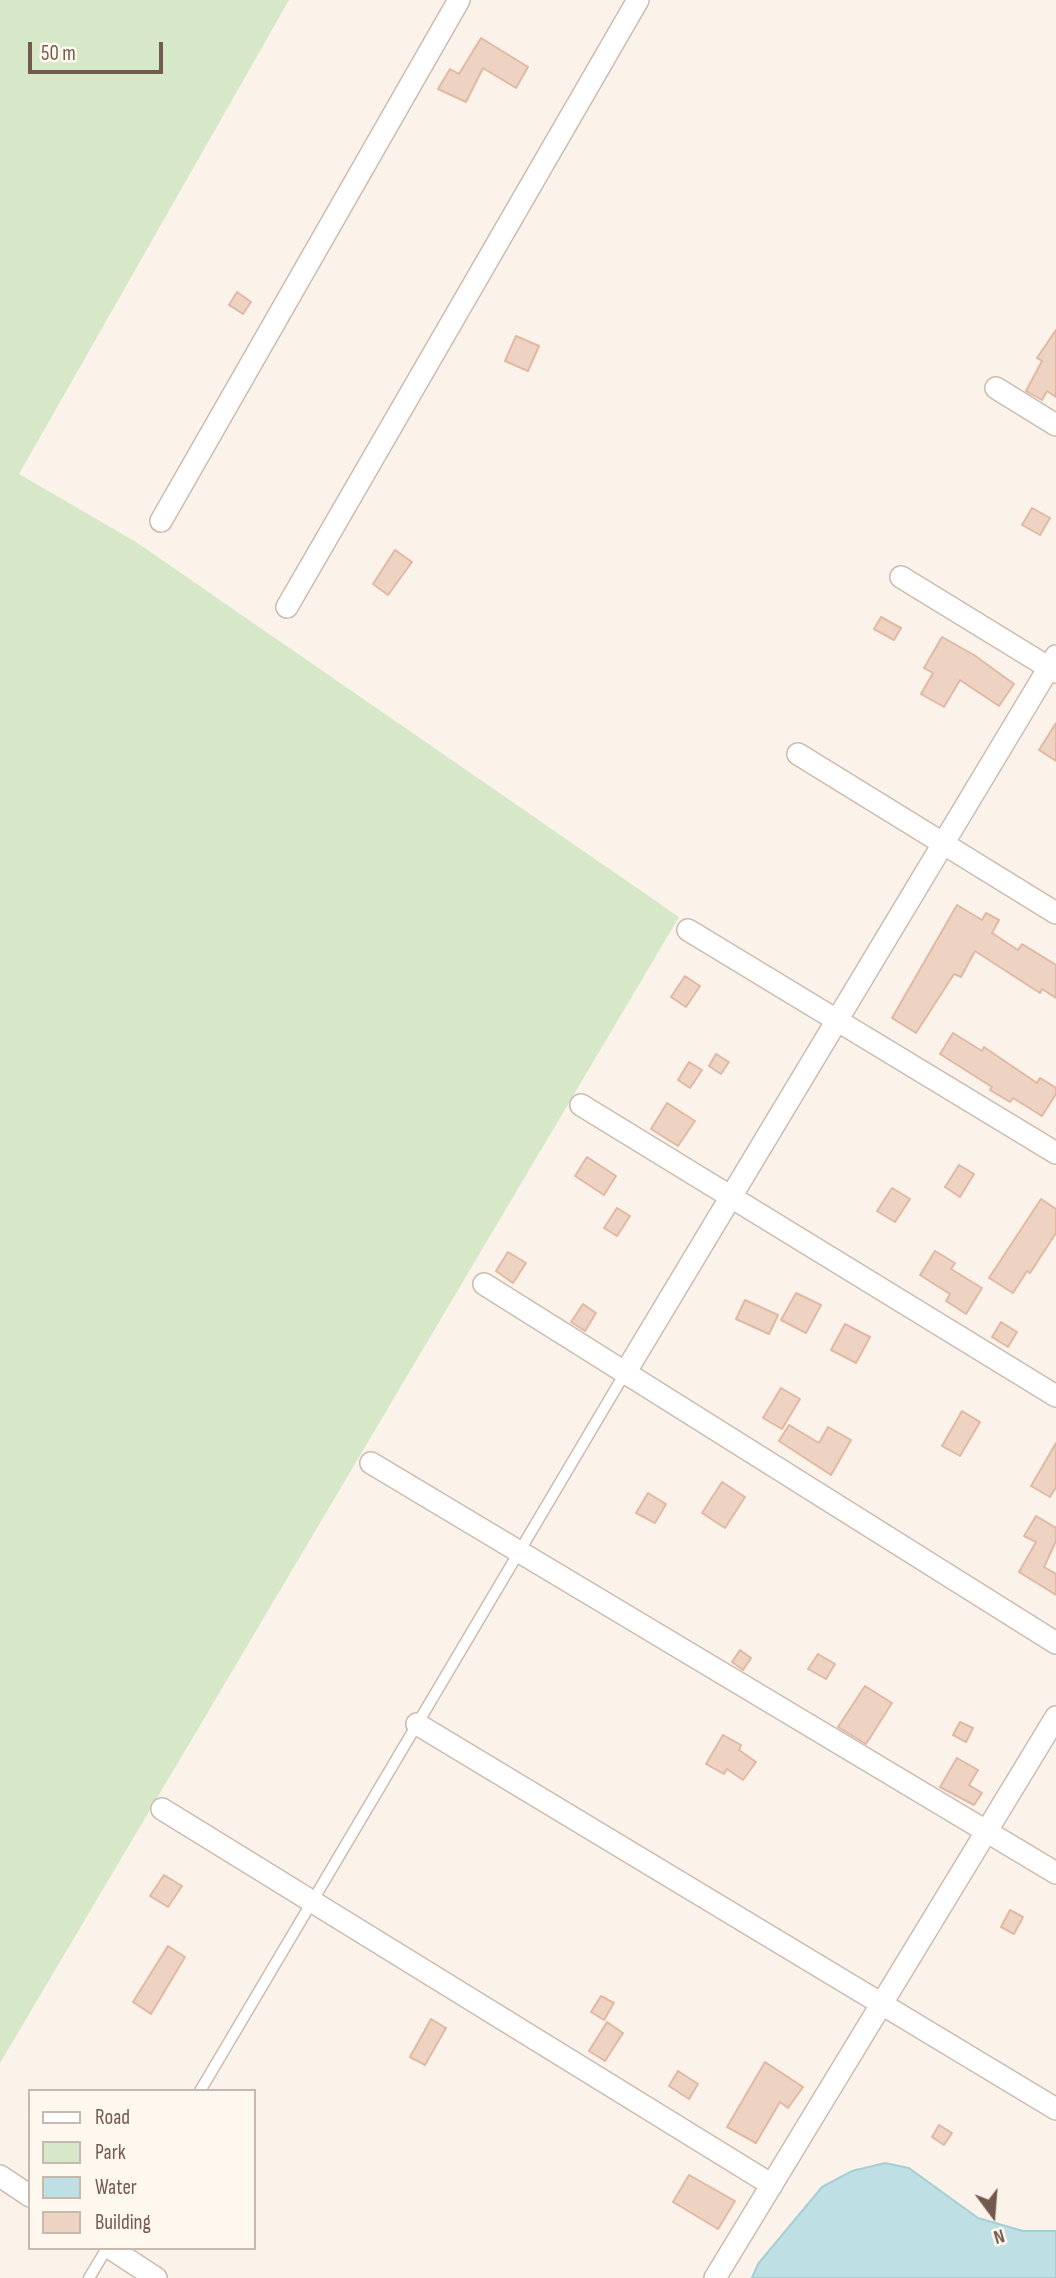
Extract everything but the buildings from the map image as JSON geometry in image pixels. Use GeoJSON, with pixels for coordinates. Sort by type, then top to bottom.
{"type":"FeatureCollection","features":[{"type":"Feature","properties":{"kind":"street"},"geometry":{"type":"LineString","coordinates":[[162,521],[459,0]]}},
{"type":"Feature","properties":{"kind":"street"},"geometry":{"type":"LineString","coordinates":[[287,607],[638,0]]}},
{"type":"Feature","properties":{"kind":"street"},"geometry":{"type":"LineString","coordinates":[[996,387],[1056,425]]}},
{"type":"Feature","properties":{"kind":"street"},"geometry":{"type":"LineString","coordinates":[[625,1373],[943,844],[1054,665],[901,577]]}},
{"type":"Feature","properties":{"kind":"street"},"geometry":{"type":"LineString","coordinates":[[798,754],[1056,913]]}},
{"type":"Feature","properties":{"kind":"street"},"geometry":{"type":"LineString","coordinates":[[688,930],[1056,1153]]}},
{"type":"Feature","properties":{"kind":"street"},"geometry":{"type":"LineString","coordinates":[[581,1105],[1056,1396]]}},
{"type":"Feature","properties":{"kind":"street"},"geometry":{"type":"LineString","coordinates":[[484,1284],[1056,1643]]}},
{"type":"Feature","properties":{"kind":"street"},"geometry":{"type":"LineString","coordinates":[[371,1463],[1056,1873]]}},
{"type":"Feature","properties":{"kind":"street"},"geometry":{"type":"LineString","coordinates":[[715,2278],[1056,1717]]}},
{"type":"Feature","properties":{"kind":"street"},"geometry":{"type":"LineString","coordinates":[[417,1724],[1056,2109]]}},
{"type":"Feature","properties":{"kind":"street"},"geometry":{"type":"LineString","coordinates":[[162,1809],[772,2185]]}},
{"type":"Feature","properties":{"kind":"street"},"geometry":{"type":"LineString","coordinates":[[0,2176],[28,2195]]}},
{"type":"Feature","properties":{"kind":"street"},"geometry":{"type":"LineString","coordinates":[[111,2250],[156,2278]]}},
{"type":"Feature","properties":{"kind":"lane"},"geometry":{"type":"LineString","coordinates":[[201,2089],[625,1373]]}},
{"type":"Feature","properties":{"kind":"lane"},"geometry":{"type":"LineString","coordinates":[[89,2278],[107,2250]]}},
{"type":"Feature","properties":{"kind":"green space"},"geometry":{"type":"Polygon","coordinates":[[[0,0],[289,0],[19,474],[136,542],[679,917],[0,2063],[0,0]]]}},
{"type":"Feature","properties":{"kind":"water"},"geometry":{"type":"Polygon","coordinates":[[[885,2163],[909,2168],[978,2218],[1023,2231],[1056,2231],[1056,2278],[752,2278],[758,2264],[822,2187],[852,2171],[885,2163]]]}}]}
